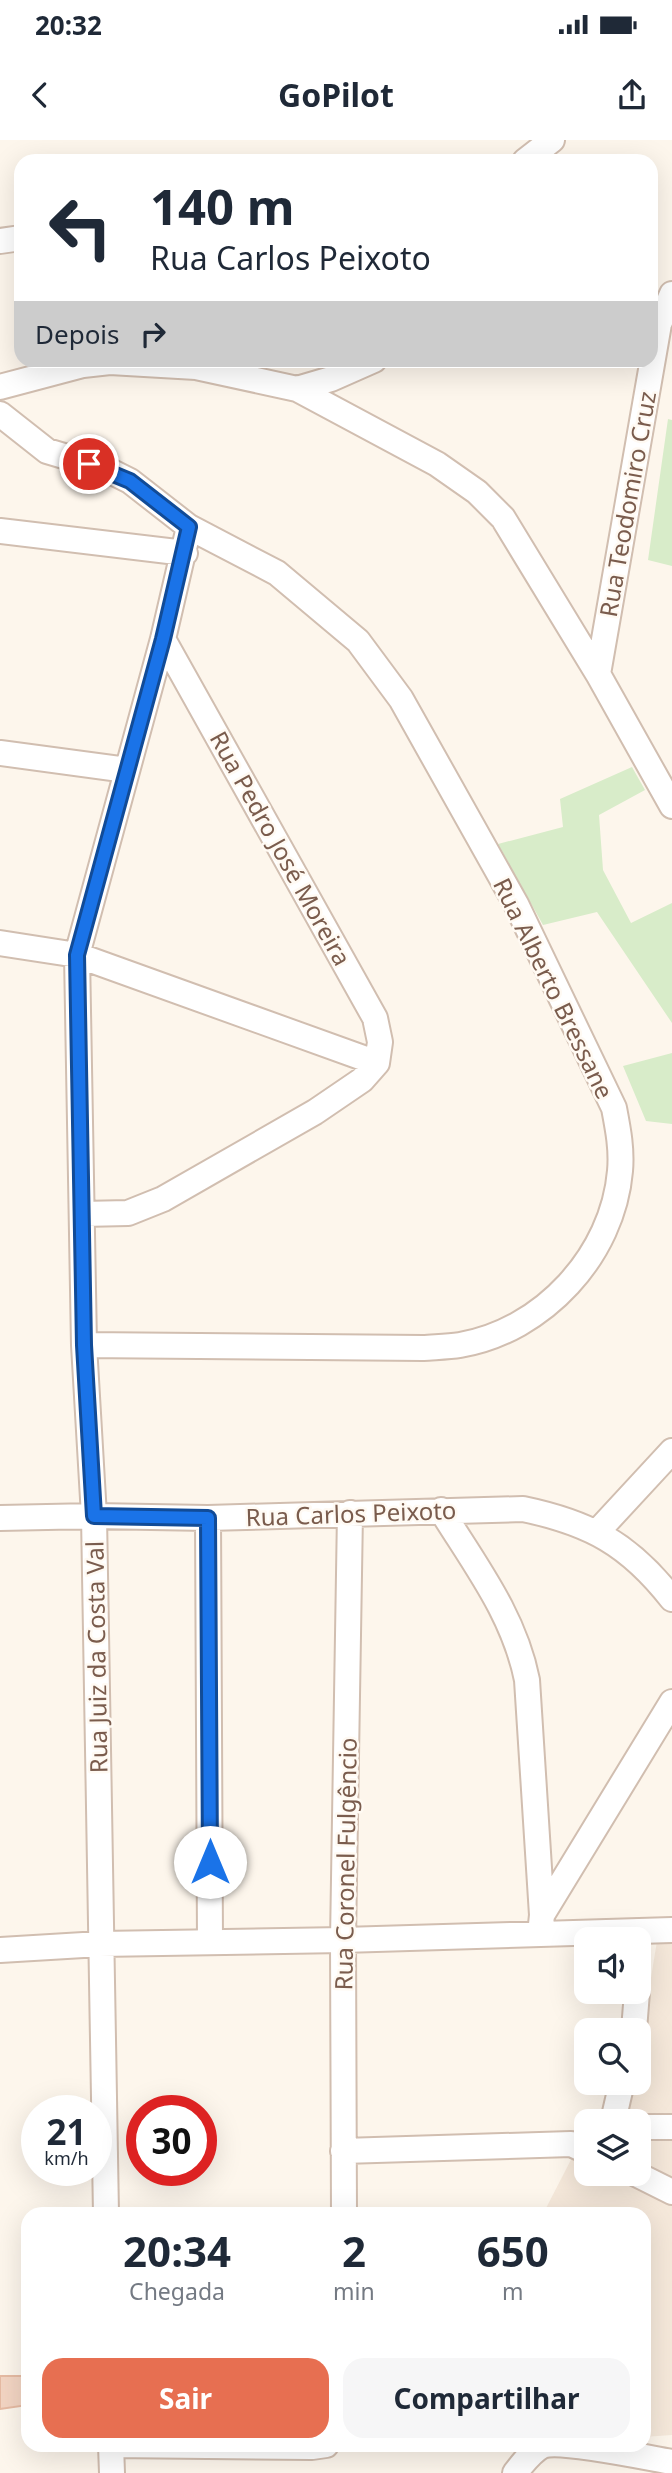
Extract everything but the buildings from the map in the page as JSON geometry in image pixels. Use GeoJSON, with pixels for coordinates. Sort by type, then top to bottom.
{"type":"FeatureCollection","features":[{"type":"Feature","properties":{"kind":"street"},"geometry":{"type":"LineString","coordinates":[[534,154],[552,140]]}},
{"type":"Feature","properties":{"kind":"street","name":"Rua Teodomiro Cruz"},"geometry":{"type":"LineString","coordinates":[[658,329],[672,294]]}},
{"type":"Feature","properties":{"kind":"street"},"geometry":{"type":"LineString","coordinates":[[0,387],[72,368]]}},
{"type":"Feature","properties":{"kind":"street"},"geometry":{"type":"LineString","coordinates":[[196,368],[297,389],[436,464],[477,492],[503,518],[598,674],[672,806]]}},
{"type":"Feature","properties":{"kind":"street"},"geometry":{"type":"LineString","coordinates":[[297,389],[356,368]]}},
{"type":"Feature","properties":{"kind":"street","name":"Rua Teodomiro Cruz"},"geometry":{"type":"LineString","coordinates":[[598,674],[651,368]]}},
{"type":"Feature","properties":{"kind":"street","name":"Rua Alberto Bressane"},"geometry":{"type":"LineString","coordinates":[[0,414],[47,451],[104,468],[130,481],[189,527],[277,573],[315,602],[358,641],[401,699],[516,904],[614,1108],[621,1141],[620,1174],[600,1238],[582,1272],[531,1316],[496,1335],[461,1345],[423,1348],[84,1345]]}},
{"type":"Feature","properties":{"kind":"street","name":"Rua Juiz da Costa Val"},"geometry":{"type":"LineString","coordinates":[[106,2207],[94,1516],[84,1345],[77,955],[163,639],[189,527]]}},
{"type":"Feature","properties":{"kind":"street"},"geometry":{"type":"LineString","coordinates":[[0,531],[185,553]]}},
{"type":"Feature","properties":{"kind":"street","name":"Rua Pedro José Moreira"},"geometry":{"type":"LineString","coordinates":[[163,639],[375,1018],[380,1042],[377,1063]]}},
{"type":"Feature","properties":{"kind":"street"},"geometry":{"type":"LineString","coordinates":[[0,753],[127,769]]}},
{"type":"Feature","properties":{"kind":"street"},"geometry":{"type":"LineString","coordinates":[[0,943],[77,955],[377,1063],[362,1080],[315,1112],[163,1199],[128,1213],[82,1214]]}},
{"type":"Feature","properties":{"kind":"street"},"geometry":{"type":"LineString","coordinates":[[598,1531],[672,1451]]}},
{"type":"Feature","properties":{"kind":"street","name":"Rua Carlos Peixoto"},"geometry":{"type":"LineString","coordinates":[[0,1518],[208,1518],[523,1509],[563,1517],[598,1531],[658,1581],[672,1599]]}},
{"type":"Feature","properties":{"kind":"street"},"geometry":{"type":"LineString","coordinates":[[441,1510],[512,1625],[522,1652],[527,1680],[541,1924]]}},
{"type":"Feature","properties":{"kind":"street","name":"Rua Coronel Fulgêncio"},"geometry":{"type":"LineString","coordinates":[[344,2207],[343,1940],[350,1513]]}},
{"type":"Feature","properties":{"kind":"street"},"geometry":{"type":"LineString","coordinates":[[208,1518],[210,1941]]}},
{"type":"Feature","properties":{"kind":"street"},"geometry":{"type":"LineString","coordinates":[[541,1924],[672,1702]]}},
{"type":"Feature","properties":{"kind":"street"},"geometry":{"type":"LineString","coordinates":[[0,1951],[100,1944],[343,1940],[541,1924],[574,1928]]}},
{"type":"Feature","properties":{"kind":"street"},"geometry":{"type":"LineString","coordinates":[[651,1933],[672,1930]]}},
{"type":"Feature","properties":{"kind":"street"},"geometry":{"type":"LineString","coordinates":[[651,2127],[672,2127]]}},
{"type":"Feature","properties":{"kind":"street"},"geometry":{"type":"LineString","coordinates":[[343,2151],[574,2144]]}},
{"type":"Feature","properties":{"kind":"street"},"geometry":{"type":"LineString","coordinates":[[651,2182],[672,2192]]}},
{"type":"Feature","properties":{"kind":"street"},"geometry":{"type":"LineString","coordinates":[[111,2452],[112,2473]]}},
{"type":"Feature","properties":{"kind":"street"},"geometry":{"type":"LineString","coordinates":[[523,2464],[536,2452]]}},
{"type":"Feature","properties":{"kind":"street"},"geometry":{"type":"LineString","coordinates":[[608,2452],[672,2462]]}},
{"type":"Feature","properties":{"kind":"shaded area"},"geometry":{"type":"Polygon","coordinates":[[[672,1940],[672,2435],[651,2436],[651,2207],[547,2207],[574,2154],[574,2186],[651,2186],[651,2109],[620,2109],[626,2095],[651,2095],[651,2018],[644,2018],[647,2004],[651,2004],[651,1978],[657,1941],[672,1940]]]}},
{"type":"Feature","properties":{"kind":"green space"},"geometry":{"type":"Polygon","coordinates":[[[668,419],[672,420],[672,566],[648,560],[668,419]]]}},
{"type":"Feature","properties":{"kind":"green space"},"geometry":{"type":"Polygon","coordinates":[[[632,767],[645,790],[599,815],[603,870],[631,923],[672,903],[672,1023],[597,912],[543,925],[498,844],[563,827],[560,799],[632,767]]]}},
{"type":"Feature","properties":{"kind":"green space"},"geometry":{"type":"Polygon","coordinates":[[[672,1053],[672,1124],[646,1121],[623,1066],[672,1053]]]}},
{"type":"Feature","properties":{"kind":"route"},"geometry":{"type":"LineString","coordinates":[[89,464],[130,481],[189,527],[163,639],[77,955],[84,1345],[94,1516],[208,1518],[210,1862]]}}]}
